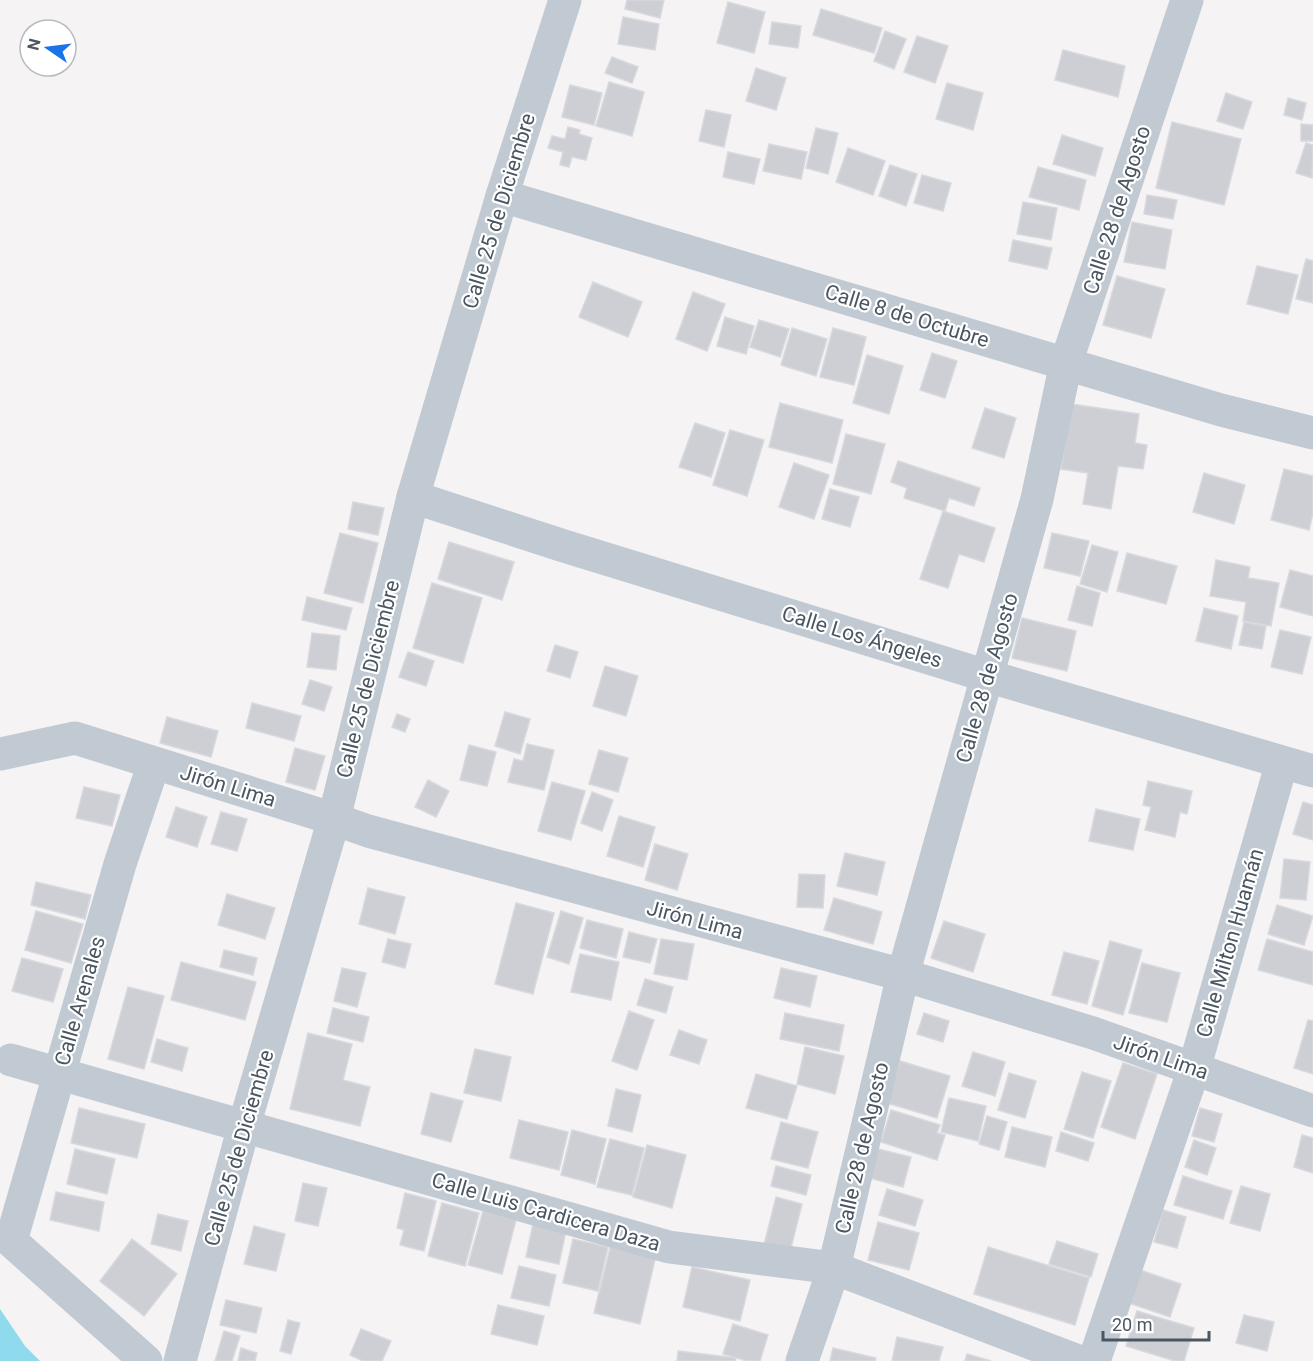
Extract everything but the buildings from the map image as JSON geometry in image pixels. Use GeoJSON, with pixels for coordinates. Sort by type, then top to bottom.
{"type":"FeatureCollection","features":[{"type":"Feature","properties":{"kind":"street","name":"Calle 25 de Diciembre"},"geometry":{"type":"LineString","coordinates":[[180,1361],[244,1126],[334,819],[413,497],[502,196],[565,0]]}},
{"type":"Feature","properties":{"kind":"street","name":"Calle 28 de Agosto"},"geometry":{"type":"LineString","coordinates":[[802,1361],[834,1268],[903,975],[1037,499],[1066,363],[1187,0]]}},
{"type":"Feature","properties":{"kind":"street","name":"Calle 8 de Octubre"},"geometry":{"type":"LineString","coordinates":[[502,196],[1221,410],[1313,433]]}},
{"type":"Feature","properties":{"kind":"street","name":"Calle Los Ángeles"},"geometry":{"type":"LineString","coordinates":[[413,497],[987,676],[1313,771]]}},
{"type":"Feature","properties":{"kind":"street","name":"Jirón Lima"},"geometry":{"type":"LineString","coordinates":[[0,754],[75,738],[379,834],[903,975],[1093,1033],[1313,1111]]}},
{"type":"Feature","properties":{"kind":"street","name":"Calle Milton Huamán"},"geometry":{"type":"LineString","coordinates":[[1094,1361],[1194,1069],[1282,762]]}},
{"type":"Feature","properties":{"kind":"street","name":"Calle Arenales"},"geometry":{"type":"LineString","coordinates":[[146,1361],[11,1241],[120,864],[154,763]]}},
{"type":"Feature","properties":{"kind":"street","name":"Calle Luis Cardicera Daza"},"geometry":{"type":"LineString","coordinates":[[11,1060],[669,1247],[834,1268],[1078,1361]]}},
{"type":"Feature","properties":{"kind":"water"},"geometry":{"type":"Polygon","coordinates":[[[0,1309],[25,1346],[40,1361],[0,1361],[0,1309]]]}}]}
